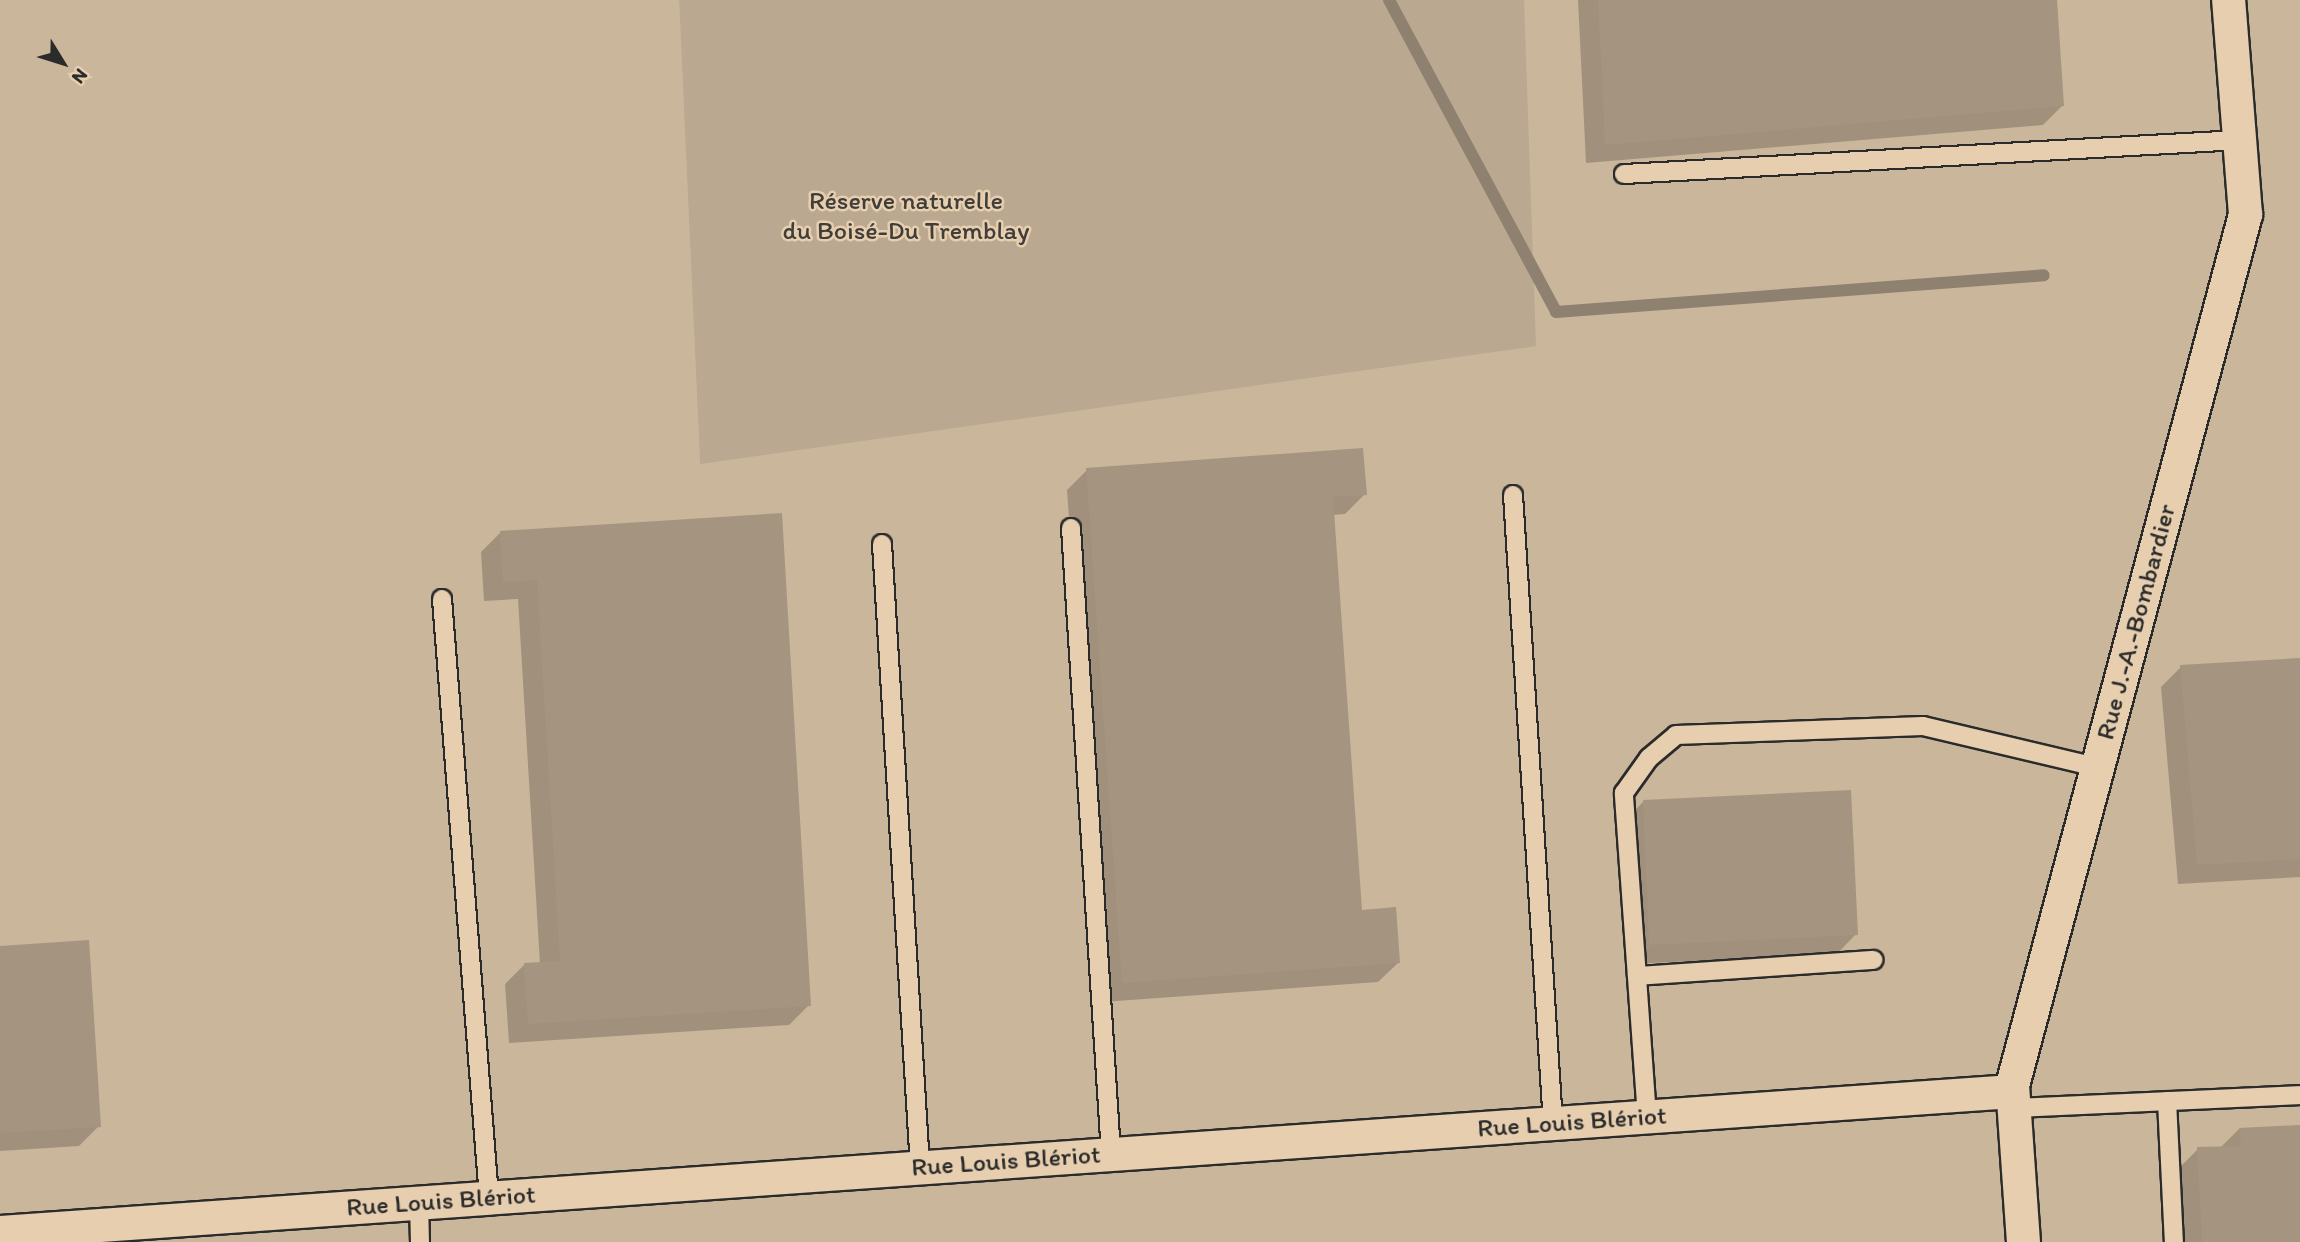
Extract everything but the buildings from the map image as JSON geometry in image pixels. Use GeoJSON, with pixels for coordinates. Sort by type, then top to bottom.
{"type":"FeatureCollection","features":[{"type":"Feature","properties":{"kind":"street","name":"Rue J.-A.-Bombardier"},"geometry":{"type":"LineString","coordinates":[[2023,1242],[2013,1099],[2097,767],[2245,214],[2228,0]]}},
{"type":"Feature","properties":{"kind":"street","name":"Rue Louis Blériot"},"geometry":{"type":"LineString","coordinates":[[0,1232],[1647,1116],[2013,1099]]}},
{"type":"Feature","properties":{"kind":"lane"},"geometry":{"type":"LineString","coordinates":[[1624,174],[2239,140]]}},
{"type":"Feature","properties":{"kind":"lane"},"geometry":{"type":"LineString","coordinates":[[1513,495],[1553,1123]]}},
{"type":"Feature","properties":{"kind":"lane"},"geometry":{"type":"LineString","coordinates":[[1070,528],[1111,1154]]}},
{"type":"Feature","properties":{"kind":"lane"},"geometry":{"type":"LineString","coordinates":[[882,544],[920,1167]]}},
{"type":"Feature","properties":{"kind":"lane"},"geometry":{"type":"LineString","coordinates":[[442,599],[489,1198]]}},
{"type":"Feature","properties":{"kind":"lane"},"geometry":{"type":"LineString","coordinates":[[1647,1116],[1624,793],[1649,758],[1676,735],[1923,726],[2097,767]]}},
{"type":"Feature","properties":{"kind":"lane"},"geometry":{"type":"LineString","coordinates":[[1637,976],[1874,960]]}},
{"type":"Feature","properties":{"kind":"lane"},"geometry":{"type":"LineString","coordinates":[[2013,1099],[2167,1101],[2300,1095]]}},
{"type":"Feature","properties":{"kind":"lane"},"geometry":{"type":"LineString","coordinates":[[2167,1101],[2174,1242]]}},
{"type":"Feature","properties":{"kind":"lane"},"geometry":{"type":"LineString","coordinates":[[419,1202],[420,1242]]}},
{"type":"Feature","properties":{"kind":"shaded area"},"geometry":{"type":"Polygon","coordinates":[[[0,0],[679,0],[700,464],[1516,0],[2300,0],[2300,1242],[0,1242],[0,0]]]}},
{"type":"Feature","properties":{"kind":"green space","name":"Réserve naturelle du Boisé-Du Tremblay"},"geometry":{"type":"Polygon","coordinates":[[[679,0],[1524,0],[1536,346],[700,464],[679,0]]]}},
{"type":"Feature","properties":{"kind":"waterway"},"geometry":{"type":"LineString","coordinates":[[1389,0],[1556,312],[2044,275]]}}]}
